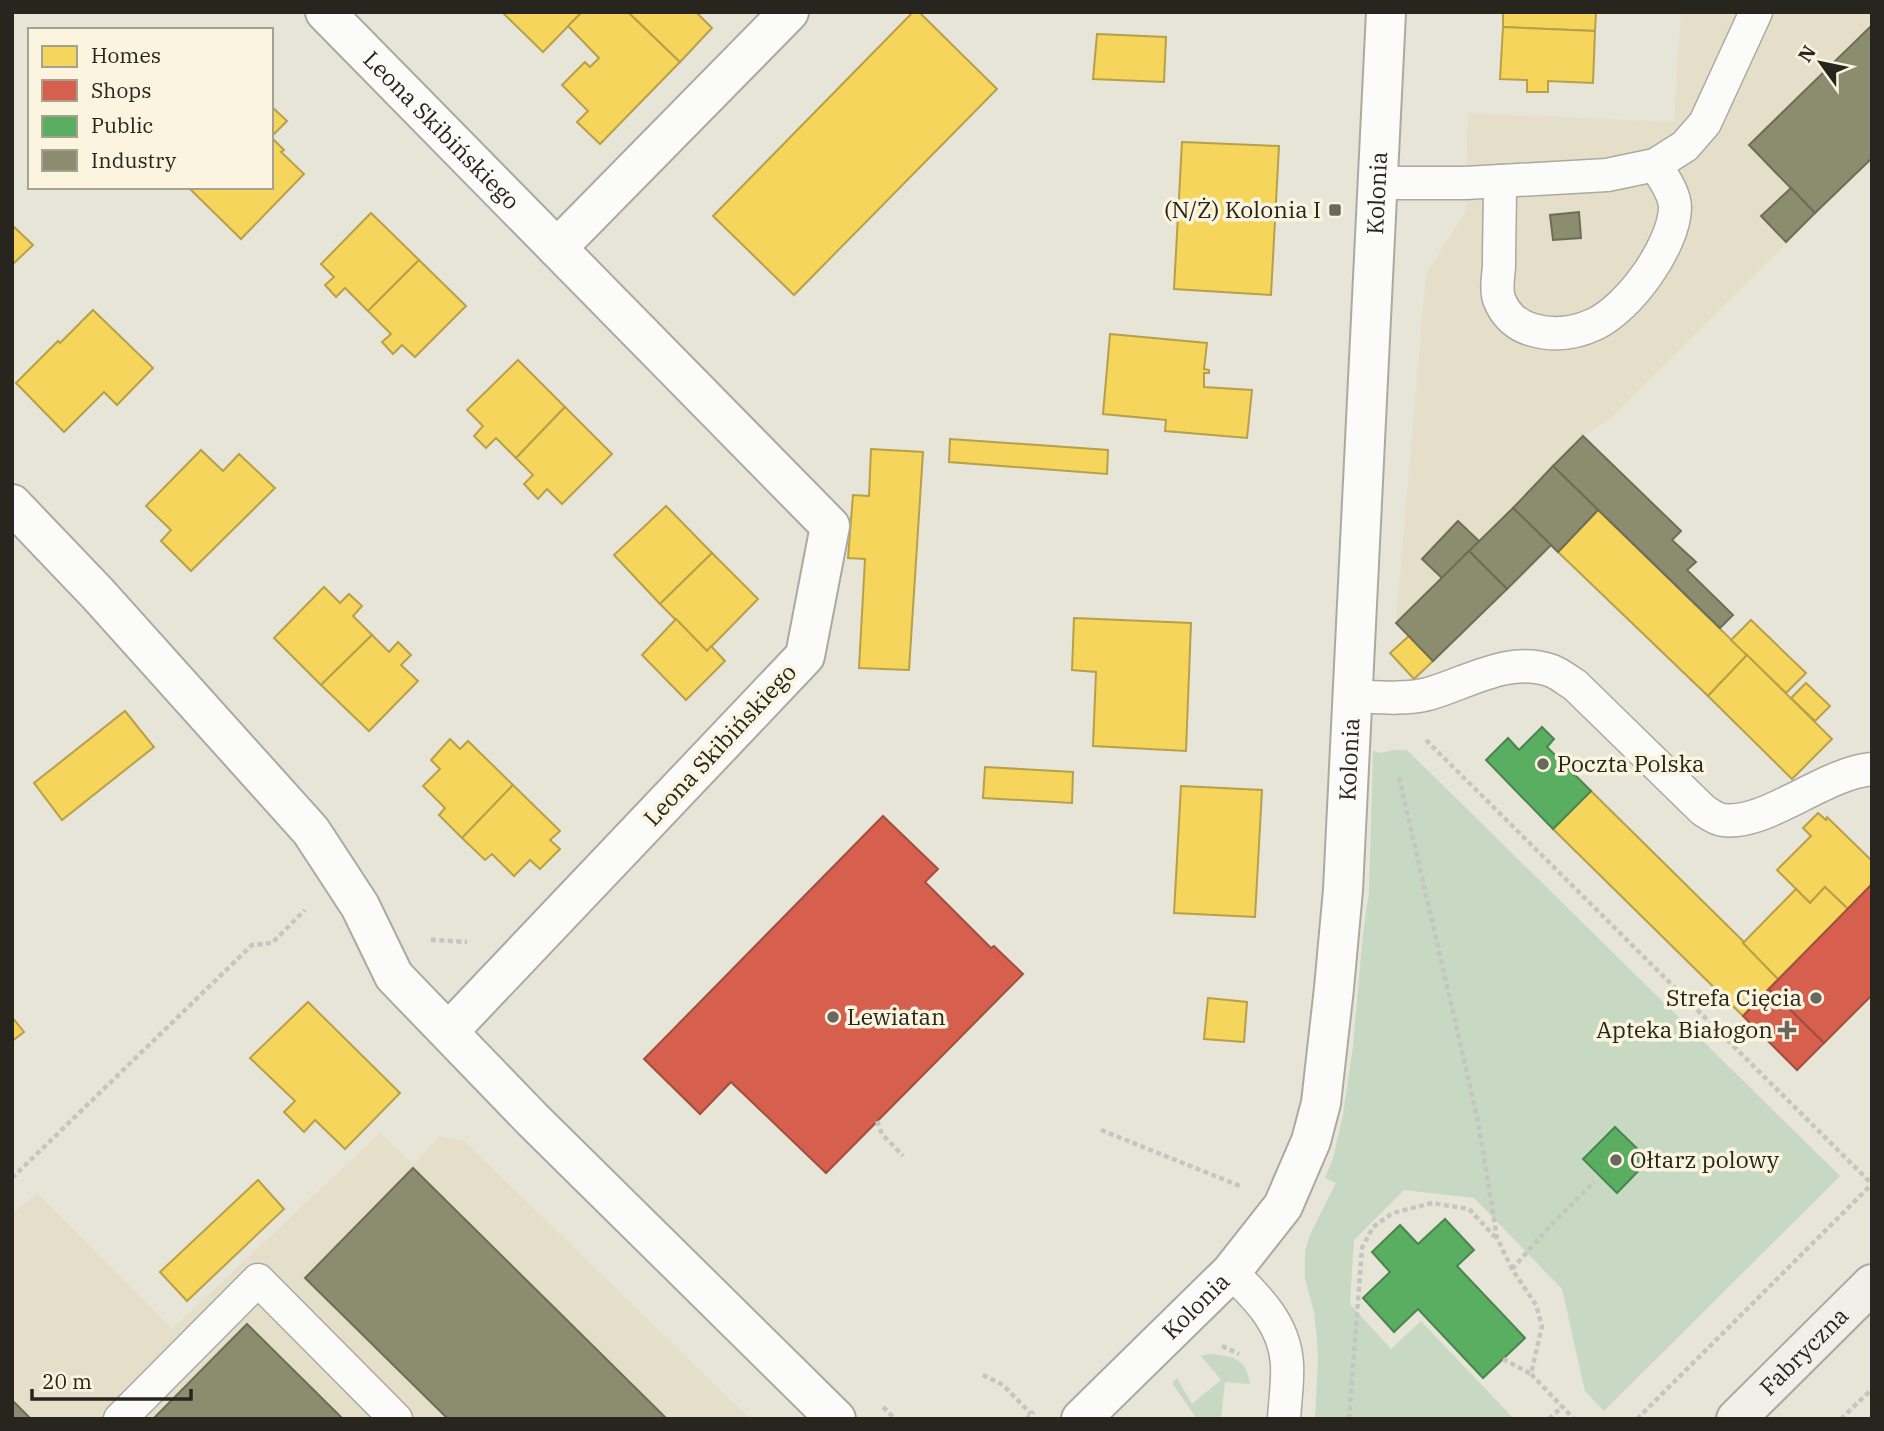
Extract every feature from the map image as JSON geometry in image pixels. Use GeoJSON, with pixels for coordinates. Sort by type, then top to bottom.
{"type":"FeatureCollection","features":[{"type":"Feature","properties":{"kind":"main road","name":"Fabryczna"},"geometry":{"type":"LineString","coordinates":[[1737,1419],[1872,1284]]}},
{"type":"Feature","properties":{"kind":"street","name":"Leona Skibińskiego"},"geometry":{"type":"LineString","coordinates":[[325,12],[830,526],[805,656],[449,1031]]}},
{"type":"Feature","properties":{"kind":"street"},"geometry":{"type":"LineString","coordinates":[[557,248],[789,12]]}},
{"type":"Feature","properties":{"kind":"street","name":"Kolonia"},"geometry":{"type":"LineString","coordinates":[[1081,1419],[1231,1272],[1283,1206],[1311,1141],[1321,1103],[1343,890],[1386,12]]}},
{"type":"Feature","properties":{"kind":"street"},"geometry":{"type":"LineString","coordinates":[[12,504],[98,594],[311,831],[365,914],[394,976],[533,1120],[836,1419]]}},
{"type":"Feature","properties":{"kind":"lane"},"geometry":{"type":"LineString","coordinates":[[1377,183],[1465,183],[1607,175],[1654,165],[1685,146],[1705,123],[1756,12]]}},
{"type":"Feature","properties":{"kind":"lane"},"geometry":{"type":"LineString","coordinates":[[1500,181],[1498,297],[1508,316],[1522,328],[1541,333],[1569,333],[1597,323],[1627,300],[1651,270],[1668,239],[1675,207],[1667,184],[1654,165]]}},
{"type":"Feature","properties":{"kind":"lane"},"geometry":{"type":"LineString","coordinates":[[1353,696],[1403,697],[1426,694],[1489,671],[1524,666],[1553,671],[1575,685],[1703,810],[1720,820],[1736,820],[1761,813],[1835,779],[1872,769]]}},
{"type":"Feature","properties":{"kind":"lane"},"geometry":{"type":"LineString","coordinates":[[1231,1272],[1255,1295],[1271,1316],[1283,1341],[1287,1363],[1284,1419]]}},
{"type":"Feature","properties":{"kind":"lane"},"geometry":{"type":"LineString","coordinates":[[120,1419],[258,1280],[396,1419]]}},
{"type":"Feature","properties":{"kind":"path"},"geometry":{"type":"LineString","coordinates":[[1399,777],[1478,1121],[1497,1238],[1511,1269],[1536,1305],[1542,1326],[1531,1374]]}},
{"type":"Feature","properties":{"kind":"path"},"geometry":{"type":"LineString","coordinates":[[12,1178],[252,945],[272,943],[340,874]]}},
{"type":"Feature","properties":{"kind":"path"},"geometry":{"type":"LineString","coordinates":[[427,937],[434,940],[476,943],[492,952],[509,968]]}},
{"type":"Feature","properties":{"kind":"path"},"geometry":{"type":"LineString","coordinates":[[877,1121],[882,1134],[903,1156]]}},
{"type":"Feature","properties":{"kind":"path"},"geometry":{"type":"LineString","coordinates":[[1101,1130],[1250,1189]]}},
{"type":"Feature","properties":{"kind":"path"},"geometry":{"type":"LineString","coordinates":[[1511,1269],[1594,1182]]}},
{"type":"Feature","properties":{"kind":"path"},"geometry":{"type":"LineString","coordinates":[[1637,1419],[1872,1184]]}},
{"type":"Feature","properties":{"kind":"path"},"geometry":{"type":"LineString","coordinates":[[1349,1419],[1362,1248],[1373,1227],[1393,1213],[1432,1203],[1469,1209],[1497,1238]]}},
{"type":"Feature","properties":{"kind":"path"},"geometry":{"type":"LineString","coordinates":[[1503,1359],[1531,1374],[1574,1419]]}},
{"type":"Feature","properties":{"kind":"path"},"geometry":{"type":"LineString","coordinates":[[983,1375],[1003,1385],[1031,1414]]}},
{"type":"Feature","properties":{"kind":"path"},"geometry":{"type":"LineString","coordinates":[[1841,1419],[1872,1389]]}},
{"type":"Feature","properties":{"kind":"path"},"geometry":{"type":"LineString","coordinates":[[876,1400],[895,1419]]}},
{"type":"Feature","properties":{"kind":"path"},"geometry":{"type":"LineString","coordinates":[[1549,1419],[1562,1407]]}},
{"type":"Feature","properties":{"kind":"shaded area"},"geometry":{"type":"Polygon","coordinates":[[[1681,12],[1872,12],[1872,158],[1610,419],[1583,436],[1396,623],[1426,274],[1465,213],[1468,113],[1674,122],[1681,12]]]}},
{"type":"Feature","properties":{"kind":"shaded area"},"geometry":{"type":"Polygon","coordinates":[[[380,1133],[414,1165],[440,1136],[464,1141],[750,1419],[12,1419],[12,1214],[37,1193],[172,1329],[380,1133]]]}},
{"type":"Feature","properties":{"kind":"green space"},"geometry":{"type":"Polygon","coordinates":[[[1407,750],[1840,1176],[1604,1411],[1585,1391],[1562,1289],[1474,1198],[1404,1190],[1354,1240],[1350,1304],[1391,1349],[1421,1321],[1514,1419],[1315,1419],[1317,1339],[1314,1312],[1305,1279],[1305,1251],[1336,1183],[1325,1178],[1333,1158],[1343,1115],[1353,1046],[1369,893],[1373,751],[1381,753],[1407,750]]]}},
{"type":"Feature","properties":{"kind":"green space"},"geometry":{"type":"Polygon","coordinates":[[[1208,1354],[1231,1357],[1241,1363],[1250,1384],[1225,1382],[1221,1419],[1197,1419],[1172,1383],[1177,1378],[1192,1404],[1221,1380],[1201,1356],[1208,1354]]]}},
{"type":"Feature","properties":{"kind":"building: Homes"},"geometry":{"type":"Polygon","coordinates":[[[502,12],[582,12],[543,52],[502,12]]]}},
{"type":"Feature","properties":{"kind":"building: Homes"},"geometry":{"type":"Polygon","coordinates":[[[582,12],[628,12],[680,62],[600,144],[577,122],[588,111],[562,85],[585,62],[590,67],[599,58],[568,26],[582,12]]]}},
{"type":"Feature","properties":{"kind":"building: Homes"},"geometry":{"type":"Polygon","coordinates":[[[628,12],[696,12],[712,28],[680,62],[628,12]]]}},
{"type":"Feature","properties":{"kind":"building: Homes"},"geometry":{"type":"Polygon","coordinates":[[[913,12],[919,12],[997,89],[794,295],[713,216],[913,12]]]}},
{"type":"Feature","properties":{"kind":"building: Homes"},"geometry":{"type":"Polygon","coordinates":[[[1503,12],[1596,12],[1595,31],[1503,27],[1503,12]]]}},
{"type":"Feature","properties":{"kind":"building: Homes"},"geometry":{"type":"Polygon","coordinates":[[[1503,27],[1595,31],[1593,83],[1548,81],[1548,92],[1527,92],[1527,80],[1500,79],[1503,27]]]}},
{"type":"Feature","properties":{"kind":"building: Homes"},"geometry":{"type":"Polygon","coordinates":[[[1097,34],[1166,37],[1164,82],[1093,79],[1097,34]]]}},
{"type":"Feature","properties":{"kind":"building: Homes"},"geometry":{"type":"Polygon","coordinates":[[[273,108],[287,121],[273,135],[273,108]]]}},
{"type":"Feature","properties":{"kind":"building: Homes"},"geometry":{"type":"Polygon","coordinates":[[[273,139],[284,150],[281,152],[304,174],[241,239],[190,189],[273,189],[273,139]]]}},
{"type":"Feature","properties":{"kind":"building: Homes"},"geometry":{"type":"Polygon","coordinates":[[[1182,142],[1279,146],[1271,295],[1174,289],[1182,142]]]}},
{"type":"Feature","properties":{"kind":"building: Homes"},"geometry":{"type":"Polygon","coordinates":[[[371,213],[419,260],[368,311],[345,288],[336,297],[325,285],[334,277],[321,264],[371,213]]]}},
{"type":"Feature","properties":{"kind":"building: Homes"},"geometry":{"type":"Polygon","coordinates":[[[12,225],[33,245],[12,265],[12,225]]]}},
{"type":"Feature","properties":{"kind":"building: Homes"},"geometry":{"type":"Polygon","coordinates":[[[419,260],[466,306],[415,357],[402,345],[393,354],[382,342],[391,334],[368,311],[419,260]]]}},
{"type":"Feature","properties":{"kind":"building: Homes"},"geometry":{"type":"Polygon","coordinates":[[[93,310],[153,368],[117,405],[104,392],[64,432],[16,383],[93,310]]]}},
{"type":"Feature","properties":{"kind":"building: Homes"},"geometry":{"type":"Polygon","coordinates":[[[1110,334],[1207,343],[1204,369],[1209,370],[1209,373],[1204,373],[1204,387],[1252,390],[1247,438],[1165,431],[1166,420],[1103,414],[1110,334]]]}},
{"type":"Feature","properties":{"kind":"building: Homes"},"geometry":{"type":"Polygon","coordinates":[[[518,360],[565,407],[516,458],[496,438],[486,448],[474,436],[483,426],[467,410],[518,360]]]}},
{"type":"Feature","properties":{"kind":"building: Homes"},"geometry":{"type":"Polygon","coordinates":[[[565,407],[612,454],[562,504],[547,489],[538,499],[524,484],[533,475],[516,458],[565,407]]]}},
{"type":"Feature","properties":{"kind":"building: Homes"},"geometry":{"type":"Polygon","coordinates":[[[950,439],[1108,450],[1107,474],[949,462],[950,439]]]}},
{"type":"Feature","properties":{"kind":"building: Homes"},"geometry":{"type":"Polygon","coordinates":[[[871,449],[923,452],[909,670],[859,668],[865,559],[848,558],[853,495],[869,496],[871,449]]]}},
{"type":"Feature","properties":{"kind":"building: Homes"},"geometry":{"type":"Polygon","coordinates":[[[201,450],[223,471],[239,454],[275,488],[191,571],[161,541],[171,530],[146,506],[201,450]]]}},
{"type":"Feature","properties":{"kind":"building: Homes"},"geometry":{"type":"Polygon","coordinates":[[[666,506],[712,553],[660,604],[614,555],[666,506]]]}},
{"type":"Feature","properties":{"kind":"building: Homes"},"geometry":{"type":"Polygon","coordinates":[[[1598,510],[1747,655],[1708,696],[1558,552],[1598,510]]]}},
{"type":"Feature","properties":{"kind":"building: Homes"},"geometry":{"type":"Polygon","coordinates":[[[712,553],[758,599],[707,651],[660,604],[712,553]]]}},
{"type":"Feature","properties":{"kind":"building: Homes"},"geometry":{"type":"Polygon","coordinates":[[[324,587],[340,603],[349,594],[362,606],[353,616],[372,635],[321,685],[274,638],[324,587]]]}},
{"type":"Feature","properties":{"kind":"building: Homes"},"geometry":{"type":"Polygon","coordinates":[[[1074,618],[1191,623],[1186,751],[1093,746],[1096,672],[1072,670],[1074,618]]]}},
{"type":"Feature","properties":{"kind":"building: Homes"},"geometry":{"type":"Polygon","coordinates":[[[676,619],[707,651],[711,646],[725,661],[686,700],[642,655],[676,619]]]}},
{"type":"Feature","properties":{"kind":"building: Homes"},"geometry":{"type":"Polygon","coordinates":[[[1751,620],[1806,673],[1786,693],[1731,640],[1751,620]]]}},
{"type":"Feature","properties":{"kind":"building: Homes"},"geometry":{"type":"Polygon","coordinates":[[[372,635],[389,652],[398,642],[411,655],[401,665],[418,681],[369,731],[321,685],[372,635]]]}},
{"type":"Feature","properties":{"kind":"building: Homes"},"geometry":{"type":"Polygon","coordinates":[[[1409,636],[1433,661],[1414,679],[1390,653],[1409,636]]]}},
{"type":"Feature","properties":{"kind":"building: Homes"},"geometry":{"type":"Polygon","coordinates":[[[1747,655],[1832,739],[1792,779],[1708,696],[1747,655]]]}},
{"type":"Feature","properties":{"kind":"building: Homes"},"geometry":{"type":"Polygon","coordinates":[[[1806,683],[1830,706],[1815,721],[1791,698],[1806,683]]]}},
{"type":"Feature","properties":{"kind":"building: Homes"},"geometry":{"type":"Polygon","coordinates":[[[125,711],[154,747],[62,820],[34,783],[125,711]]]}},
{"type":"Feature","properties":{"kind":"building: Homes"},"geometry":{"type":"Polygon","coordinates":[[[450,739],[460,749],[468,741],[513,785],[462,838],[439,815],[445,808],[423,786],[440,769],[431,760],[450,739]]]}},
{"type":"Feature","properties":{"kind":"building: Homes"},"geometry":{"type":"Polygon","coordinates":[[[985,767],[1073,772],[1072,803],[983,798],[985,767]]]}},
{"type":"Feature","properties":{"kind":"building: Homes"},"geometry":{"type":"Polygon","coordinates":[[[513,785],[560,831],[550,840],[560,849],[540,869],[530,860],[514,876],[492,854],[485,860],[462,838],[513,785]]]}},
{"type":"Feature","properties":{"kind":"building: Homes"},"geometry":{"type":"Polygon","coordinates":[[[1181,786],[1262,790],[1255,917],[1174,913],[1181,786]]]}},
{"type":"Feature","properties":{"kind":"building: Homes"},"geometry":{"type":"Polygon","coordinates":[[[1591,791],[1778,979],[1743,1016],[1553,829],[1591,791]]]}},
{"type":"Feature","properties":{"kind":"building: Homes"},"geometry":{"type":"Polygon","coordinates":[[[1818,813],[1826,820],[1827,817],[1872,861],[1872,884],[1848,909],[1825,887],[1810,903],[1777,870],[1811,836],[1803,828],[1818,813]]]}},
{"type":"Feature","properties":{"kind":"building: Homes"},"geometry":{"type":"Polygon","coordinates":[[[1825,887],[1848,909],[1778,979],[1743,943],[1796,889],[1810,903],[1825,887]]]}},
{"type":"Feature","properties":{"kind":"building: Homes"},"geometry":{"type":"Polygon","coordinates":[[[1208,998],[1247,1002],[1244,1042],[1204,1039],[1208,998]]]}},
{"type":"Feature","properties":{"kind":"building: Homes"},"geometry":{"type":"Polygon","coordinates":[[[308,1002],[400,1093],[345,1149],[315,1120],[304,1132],[284,1112],[295,1101],[250,1058],[308,1002]]]}},
{"type":"Feature","properties":{"kind":"building: Homes"},"geometry":{"type":"Polygon","coordinates":[[[12,1017],[24,1032],[12,1041],[12,1017]]]}},
{"type":"Feature","properties":{"kind":"building: Homes"},"geometry":{"type":"Polygon","coordinates":[[[258,1180],[284,1209],[187,1301],[160,1272],[258,1180]]]}},
{"type":"Feature","properties":{"kind":"building: Shops","name":"Lewiatan"},"geometry":{"type":"Polygon","coordinates":[[[883,816],[938,869],[925,882],[991,948],[994,946],[1023,974],[826,1173],[731,1082],[700,1114],[644,1059],[883,816]]]}},
{"type":"Feature","properties":{"kind":"building: Shops"},"geometry":{"type":"Polygon","coordinates":[[[1872,884],[1872,995],[1824,1043],[1769,989],[1872,884]]]}},
{"type":"Feature","properties":{"kind":"building: Shops"},"geometry":{"type":"Polygon","coordinates":[[[1769,989],[1824,1043],[1797,1070],[1743,1016],[1769,989]]]}},
{"type":"Feature","properties":{"kind":"building: Public"},"geometry":{"type":"Polygon","coordinates":[[[1542,727],[1554,739],[1547,747],[1591,791],[1553,829],[1486,760],[1508,738],[1519,750],[1542,727]]]}},
{"type":"Feature","properties":{"kind":"building: Public","name":"Ołtarz polowy"},"geometry":{"type":"Polygon","coordinates":[[[1615,1127],[1649,1160],[1617,1193],[1583,1159],[1615,1127]]]}},
{"type":"Feature","properties":{"kind":"building: Public"},"geometry":{"type":"Polygon","coordinates":[[[1445,1219],[1474,1250],[1457,1266],[1525,1338],[1483,1378],[1418,1309],[1394,1332],[1363,1298],[1390,1272],[1372,1252],[1400,1225],[1418,1244],[1445,1219]]]}},
{"type":"Feature","properties":{"kind":"building: Industry"},"geometry":{"type":"Polygon","coordinates":[[[1872,25],[1872,158],[1815,213],[1749,145],[1872,25]]]}},
{"type":"Feature","properties":{"kind":"building: Industry"},"geometry":{"type":"Polygon","coordinates":[[[1791,188],[1815,213],[1786,242],[1761,216],[1791,188]]]}},
{"type":"Feature","properties":{"kind":"building: Industry"},"geometry":{"type":"Polygon","coordinates":[[[1579,212],[1581,238],[1553,240],[1550,215],[1579,212]]]}},
{"type":"Feature","properties":{"kind":"building: Industry"},"geometry":{"type":"Polygon","coordinates":[[[1583,436],[1681,531],[1672,540],[1696,562],[1687,570],[1733,615],[1720,628],[1553,466],[1583,436]]]}},
{"type":"Feature","properties":{"kind":"building: Industry"},"geometry":{"type":"Polygon","coordinates":[[[1553,466],[1598,510],[1558,552],[1513,508],[1553,466]]]}},
{"type":"Feature","properties":{"kind":"building: Industry"},"geometry":{"type":"Polygon","coordinates":[[[1513,508],[1551,545],[1507,589],[1469,551],[1513,508]]]}},
{"type":"Feature","properties":{"kind":"building: Industry"},"geometry":{"type":"Polygon","coordinates":[[[1458,521],[1479,541],[1442,578],[1422,559],[1458,521]]]}},
{"type":"Feature","properties":{"kind":"building: Industry"},"geometry":{"type":"Polygon","coordinates":[[[1469,551],[1507,589],[1433,661],[1396,623],[1469,551]]]}},
{"type":"Feature","properties":{"kind":"building: Industry"},"geometry":{"type":"Polygon","coordinates":[[[413,1168],[667,1419],[448,1419],[305,1278],[413,1168]]]}},
{"type":"Feature","properties":{"kind":"building: Industry"},"geometry":{"type":"Polygon","coordinates":[[[247,1324],[343,1419],[153,1419],[247,1324]]]}},
{"type":"Feature","properties":{"kind":"building: Industry"},"geometry":{"type":"Polygon","coordinates":[[[12,1400],[31,1419],[12,1419],[12,1400]]]}},
{"type":"Feature","properties":{"kind":"place","name":"(N/Ż) Kolonia I"},"geometry":{"type":"Point","coordinates":[1335,210]}},
{"type":"Feature","properties":{"kind":"place","name":"Poczta Polska"},"geometry":{"type":"Point","coordinates":[1543,764]}},
{"type":"Feature","properties":{"kind":"place","name":"Strefa Cięcia"},"geometry":{"type":"Point","coordinates":[1816,998]}},
{"type":"Feature","properties":{"kind":"place","name":"Lewiatan"},"geometry":{"type":"Point","coordinates":[833,1017]}},
{"type":"Feature","properties":{"kind":"place","name":"Apteka Białogon"},"geometry":{"type":"Point","coordinates":[1787,1030]}},
{"type":"Feature","properties":{"kind":"place","name":"Ołtarz polowy"},"geometry":{"type":"Point","coordinates":[1616,1160]}}]}
